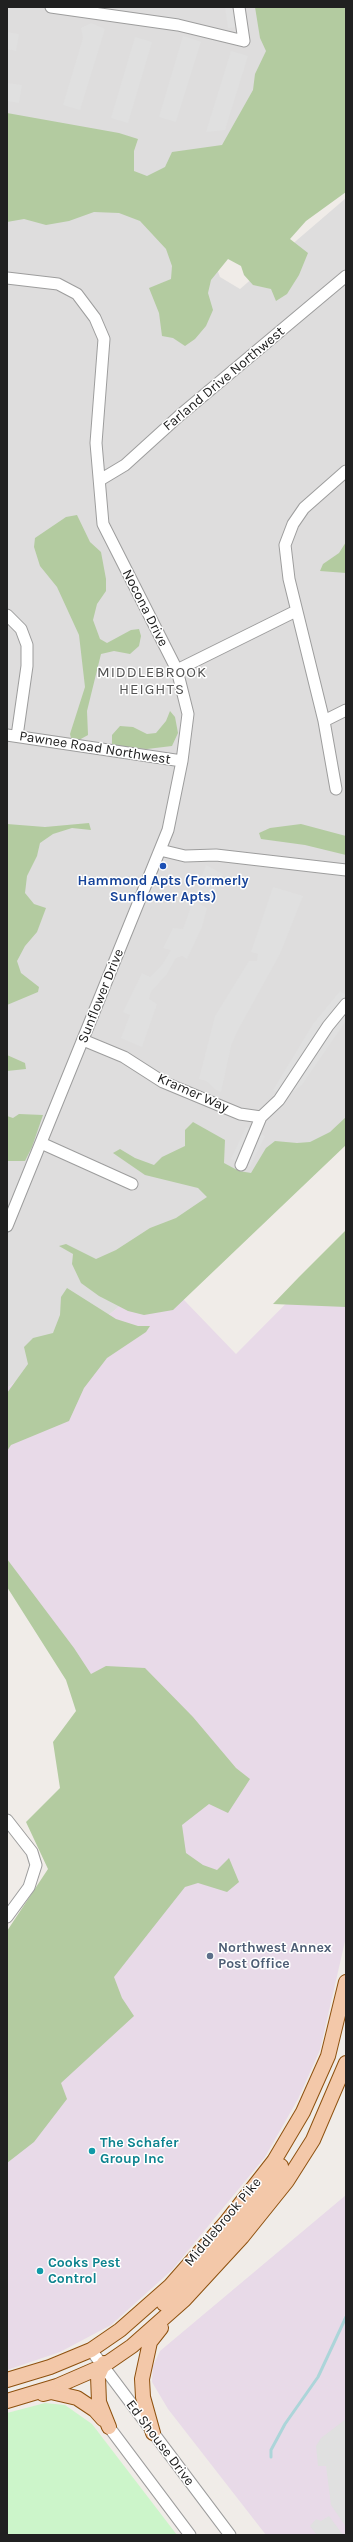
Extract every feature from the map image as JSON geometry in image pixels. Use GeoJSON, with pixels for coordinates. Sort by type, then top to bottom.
{"type":"FeatureCollection","features":[{"type":"Feature","properties":{"kind":"main road","name":"Middlebrook Pike"},"geometry":{"type":"LineString","coordinates":[[7,2380],[50,2367],[91,2350],[120,2330],[170,2286],[227,2221],[274,2161],[303,2112],[328,2056],[346,1982]]}},
{"type":"Feature","properties":{"kind":"main road","name":"Middlebrook Pike"},"geometry":{"type":"LineString","coordinates":[[7,2401],[57,2386],[103,2366],[132,2346],[178,2305],[242,2237],[287,2181],[313,2140],[346,2063]]}},
{"type":"Feature","properties":{"kind":"main road"},"geometry":{"type":"LineString","coordinates":[[110,2427],[99,2402],[98,2376],[108,2354],[179,2290],[252,2206],[281,2167],[303,2112]]}},
{"type":"Feature","properties":{"kind":"main road"},"geometry":{"type":"LineString","coordinates":[[153,2433],[143,2398],[142,2379],[144,2361],[150,2342],[178,2305]]}},
{"type":"Feature","properties":{"kind":"main road"},"geometry":{"type":"LineString","coordinates":[[7,2401],[51,2392],[77,2398],[95,2410],[110,2427]]}},
{"type":"Feature","properties":{"kind":"street"},"geometry":{"type":"LineString","coordinates":[[51,7],[178,25],[244,41],[239,7]]}},
{"type":"Feature","properties":{"kind":"street","name":"Farland Drive Northwest"},"geometry":{"type":"LineString","coordinates":[[100,480],[125,465],[179,416],[346,276]]}},
{"type":"Feature","properties":{"kind":"street","name":"Nocona Drive"},"geometry":{"type":"LineString","coordinates":[[7,278],[58,284],[77,294],[95,318],[104,339],[96,442],[103,524],[177,670],[188,714],[182,761]]}},
{"type":"Feature","properties":{"kind":"street"},"geometry":{"type":"LineString","coordinates":[[336,790],[324,721],[289,579],[285,545],[288,534],[304,508],[346,471]]}},
{"type":"Feature","properties":{"kind":"street"},"geometry":{"type":"LineString","coordinates":[[177,670],[296,611]]}},
{"type":"Feature","properties":{"kind":"street"},"geometry":{"type":"LineString","coordinates":[[7,615],[21,629],[27,645],[27,666],[12,736]]}},
{"type":"Feature","properties":{"kind":"street"},"geometry":{"type":"LineString","coordinates":[[324,721],[346,710]]}},
{"type":"Feature","properties":{"kind":"street","name":"Pawnee Road Northwest"},"geometry":{"type":"LineString","coordinates":[[12,736],[182,761]]}},
{"type":"Feature","properties":{"kind":"street","name":"Sunflower Drive"},"geometry":{"type":"LineString","coordinates":[[7,1226],[168,830],[182,761]]}},
{"type":"Feature","properties":{"kind":"street"},"geometry":{"type":"LineString","coordinates":[[160,850],[185,856],[216,855],[346,870]]}},
{"type":"Feature","properties":{"kind":"street"},"geometry":{"type":"LineString","coordinates":[[241,1165],[262,1117],[279,1100],[328,1026],[346,1004]]}},
{"type":"Feature","properties":{"kind":"street","name":"Kramer Way"},"geometry":{"type":"LineString","coordinates":[[83,1040],[124,1057],[163,1082],[240,1114],[262,1117]]}},
{"type":"Feature","properties":{"kind":"street"},"geometry":{"type":"LineString","coordinates":[[41,1143],[132,1184]]}},
{"type":"Feature","properties":{"kind":"street"},"geometry":{"type":"LineString","coordinates":[[7,1820],[32,1852],[36,1866],[30,1887],[7,1917]]}},
{"type":"Feature","properties":{"kind":"street","name":"Ed Shouse Drive"},"geometry":{"type":"LineString","coordinates":[[91,2350],[230,2535]]}},
{"type":"Feature","properties":{"kind":"street"},"geometry":{"type":"LineString","coordinates":[[110,2427],[190,2535]]}},
{"type":"Feature","properties":{"kind":"shaded area","name":"MIDDLEBROOK HEIGHTS"},"geometry":{"type":"Polygon","coordinates":[[[7,7],[288,7],[214,261],[220,277],[240,289],[346,198],[346,1123],[100,1322],[7,1388],[7,7]]]}},
{"type":"Feature","properties":{"kind":"shaded area"},"geometry":{"type":"Polygon","coordinates":[[[225,7],[244,7],[247,26],[228,28],[225,7]]]}},
{"type":"Feature","properties":{"kind":"shaded area"},"geometry":{"type":"Polygon","coordinates":[[[91,23],[105,29],[80,110],[63,105],[83,38],[81,28],[91,23]]]}},
{"type":"Feature","properties":{"kind":"shaded area"},"geometry":{"type":"Polygon","coordinates":[[[7,32],[19,34],[16,51],[7,49],[7,32]]]}},
{"type":"Feature","properties":{"kind":"shaded area"},"geometry":{"type":"Polygon","coordinates":[[[183,36],[201,42],[176,122],[159,117],[183,36]]]}},
{"type":"Feature","properties":{"kind":"shaded area"},"geometry":{"type":"Polygon","coordinates":[[[135,37],[152,42],[128,123],[111,118],[135,37]]]}},
{"type":"Feature","properties":{"kind":"shaded area"},"geometry":{"type":"Polygon","coordinates":[[[231,51],[248,56],[225,130],[206,132],[231,51]]]}},
{"type":"Feature","properties":{"kind":"shaded area"},"geometry":{"type":"Polygon","coordinates":[[[7,83],[22,85],[19,103],[7,101],[7,83]]]}},
{"type":"Feature","properties":{"kind":"shaded area"},"geometry":{"type":"Polygon","coordinates":[[[206,865],[223,874],[209,903],[204,901],[200,904],[207,908],[202,927],[187,959],[182,956],[176,958],[167,974],[151,992],[149,999],[157,1004],[142,1047],[121,1038],[130,1015],[123,1012],[142,973],[150,977],[162,965],[171,950],[163,948],[173,928],[183,929],[206,865]]]}},
{"type":"Feature","properties":{"kind":"shaded area"},"geometry":{"type":"Polygon","coordinates":[[[273,887],[303,896],[280,954],[238,1030],[231,1046],[221,1092],[216,1090],[206,1081],[199,1079],[215,1016],[249,961],[257,961],[258,954],[251,952],[273,887]]]}},
{"type":"Feature","properties":{"kind":"shaded area"},"geometry":{"type":"Polygon","coordinates":[[[340,991],[346,995],[346,1021],[302,1085],[287,1096],[273,1090],[313,1024],[340,991]]]}},
{"type":"Feature","properties":{"kind":"shaded area"},"geometry":{"type":"Polygon","coordinates":[[[246,1127],[265,1136],[250,1167],[231,1159],[246,1127]]]}},
{"type":"Feature","properties":{"kind":"shaded area"},"geometry":{"type":"Polygon","coordinates":[[[346,1243],[346,1937],[320,2050],[298,2099],[265,2157],[172,2270],[111,2325],[60,2352],[7,2370],[7,2103],[160,1829],[7,1579],[7,1388],[100,1322],[159,1274],[236,1354],[346,1243]]]}},
{"type":"Feature","properties":{"kind":"shaded area"},"geometry":{"type":"Polygon","coordinates":[[[346,2195],[346,2535],[266,2535],[168,2409],[152,2382],[153,2366],[160,2351],[346,2195]]]}},
{"type":"Feature","properties":{"kind":"shaded area"},"geometry":{"type":"Polygon","coordinates":[[[346,2419],[346,2527],[331,2505],[326,2466],[318,2466],[316,2446],[321,2438],[346,2419]]]}},
{"type":"Feature","properties":{"kind":"shaded area"},"geometry":{"type":"Polygon","coordinates":[[[329,2516],[343,2535],[317,2535],[310,2526],[316,2519],[321,2521],[329,2516]]]}},
{"type":"Feature","properties":{"kind":"green space"},"geometry":{"type":"Polygon","coordinates":[[[255,7],[346,7],[346,192],[306,221],[290,239],[308,253],[299,275],[287,294],[276,301],[271,289],[253,285],[244,275],[241,266],[228,259],[211,280],[208,293],[213,310],[206,326],[195,339],[185,346],[173,338],[162,336],[159,313],[149,288],[171,279],[172,266],[166,249],[140,221],[119,213],[94,212],[69,221],[46,225],[24,219],[7,222],[7,113],[119,133],[138,139],[134,151],[134,171],[147,176],[165,167],[172,152],[222,145],[253,90],[255,74],[266,51],[260,38],[255,7]]]}},
{"type":"Feature","properties":{"kind":"green space"},"geometry":{"type":"Polygon","coordinates":[[[77,515],[90,542],[101,552],[106,579],[106,591],[97,604],[93,620],[100,639],[107,643],[131,630],[139,629],[141,636],[139,646],[130,654],[114,651],[101,654],[87,711],[88,735],[79,740],[71,738],[70,734],[85,687],[79,635],[57,587],[40,566],[34,547],[35,538],[66,517],[77,515]]]}},
{"type":"Feature","properties":{"kind":"green space"},"geometry":{"type":"Polygon","coordinates":[[[346,542],[346,573],[320,571],[323,564],[339,553],[346,542]]]}},
{"type":"Feature","properties":{"kind":"green space"},"geometry":{"type":"Polygon","coordinates":[[[170,711],[175,717],[178,733],[172,746],[147,749],[112,747],[112,735],[120,726],[133,727],[147,734],[156,733],[166,721],[170,711]]]}},
{"type":"Feature","properties":{"kind":"green space"},"geometry":{"type":"Polygon","coordinates":[[[89,823],[91,830],[72,828],[53,834],[40,843],[37,856],[27,876],[25,893],[34,904],[46,908],[37,932],[25,946],[17,961],[21,973],[39,987],[38,992],[7,1005],[7,824],[45,827],[89,823]]]}},
{"type":"Feature","properties":{"kind":"green space"},"geometry":{"type":"Polygon","coordinates":[[[301,824],[346,836],[346,855],[305,845],[261,839],[259,833],[270,828],[301,824]]]}},
{"type":"Feature","properties":{"kind":"green space"},"geometry":{"type":"Polygon","coordinates":[[[7,1055],[25,1063],[26,1069],[7,1071],[7,1055]]]}},
{"type":"Feature","properties":{"kind":"green space"},"geometry":{"type":"Polygon","coordinates":[[[19,1114],[43,1115],[32,1147],[25,1161],[7,1161],[7,1116],[13,1118],[19,1114]]]}},
{"type":"Feature","properties":{"kind":"green space"},"geometry":{"type":"Polygon","coordinates":[[[346,1117],[346,1145],[173,1310],[144,1315],[128,1311],[99,1296],[81,1283],[72,1264],[73,1254],[59,1246],[66,1244],[96,1259],[116,1250],[150,1228],[176,1218],[207,1197],[198,1188],[145,1175],[113,1153],[120,1149],[135,1158],[154,1165],[162,1157],[185,1146],[185,1130],[193,1122],[225,1140],[224,1163],[239,1171],[251,1173],[266,1148],[275,1141],[297,1143],[310,1142],[330,1132],[346,1117]]]}},
{"type":"Feature","properties":{"kind":"green space"},"geometry":{"type":"Polygon","coordinates":[[[346,1230],[346,1307],[273,1304],[299,1277],[346,1230]]]}},
{"type":"Feature","properties":{"kind":"green space"},"geometry":{"type":"Polygon","coordinates":[[[67,1288],[116,1319],[138,1326],[150,1326],[146,1332],[107,1358],[84,1388],[69,1421],[11,1445],[7,1451],[7,1393],[28,1364],[24,1347],[33,1338],[53,1333],[60,1315],[61,1297],[67,1288]]]}},
{"type":"Feature","properties":{"kind":"green space"},"geometry":{"type":"Polygon","coordinates":[[[7,1559],[74,1648],[91,1674],[106,1666],[145,1668],[193,1717],[236,1768],[250,1779],[228,1813],[209,1804],[182,1825],[186,1853],[203,1865],[217,1870],[229,1858],[239,1882],[227,1892],[198,1883],[185,1887],[114,1977],[122,1998],[134,2016],[61,2083],[67,2099],[34,2142],[7,2163],[7,1931],[48,1869],[26,1822],[60,1788],[53,1742],[76,1711],[66,1680],[7,1587],[7,1559]]]}},
{"type":"Feature","properties":{"kind":"green space"},"geometry":{"type":"Polygon","coordinates":[[[45,2403],[65,2405],[92,2424],[177,2535],[7,2535],[7,2413],[45,2403]]]}},
{"type":"Feature","properties":{"kind":"waterway"},"geometry":{"type":"LineString","coordinates":[[271,2457],[271,2450],[285,2424],[318,2377],[346,2317]]}},
{"type":"Feature","properties":{"kind":"place","name":"Hammond Apts (Formerly Sunflower Apts)"},"geometry":{"type":"Point","coordinates":[163,866]}},
{"type":"Feature","properties":{"kind":"place","name":"Northwest Annex Post Office"},"geometry":{"type":"Point","coordinates":[210,1956]}},
{"type":"Feature","properties":{"kind":"place","name":"The Schafer Group Inc"},"geometry":{"type":"Point","coordinates":[92,2151]}},
{"type":"Feature","properties":{"kind":"place","name":"Cooks Pest Control"},"geometry":{"type":"Point","coordinates":[40,2271]}},
{"type":"Feature","properties":{"kind":"district","name":"MIDDLEBROOK HEIGHTS"},"geometry":{"type":"Point","coordinates":[152,682]}}]}
